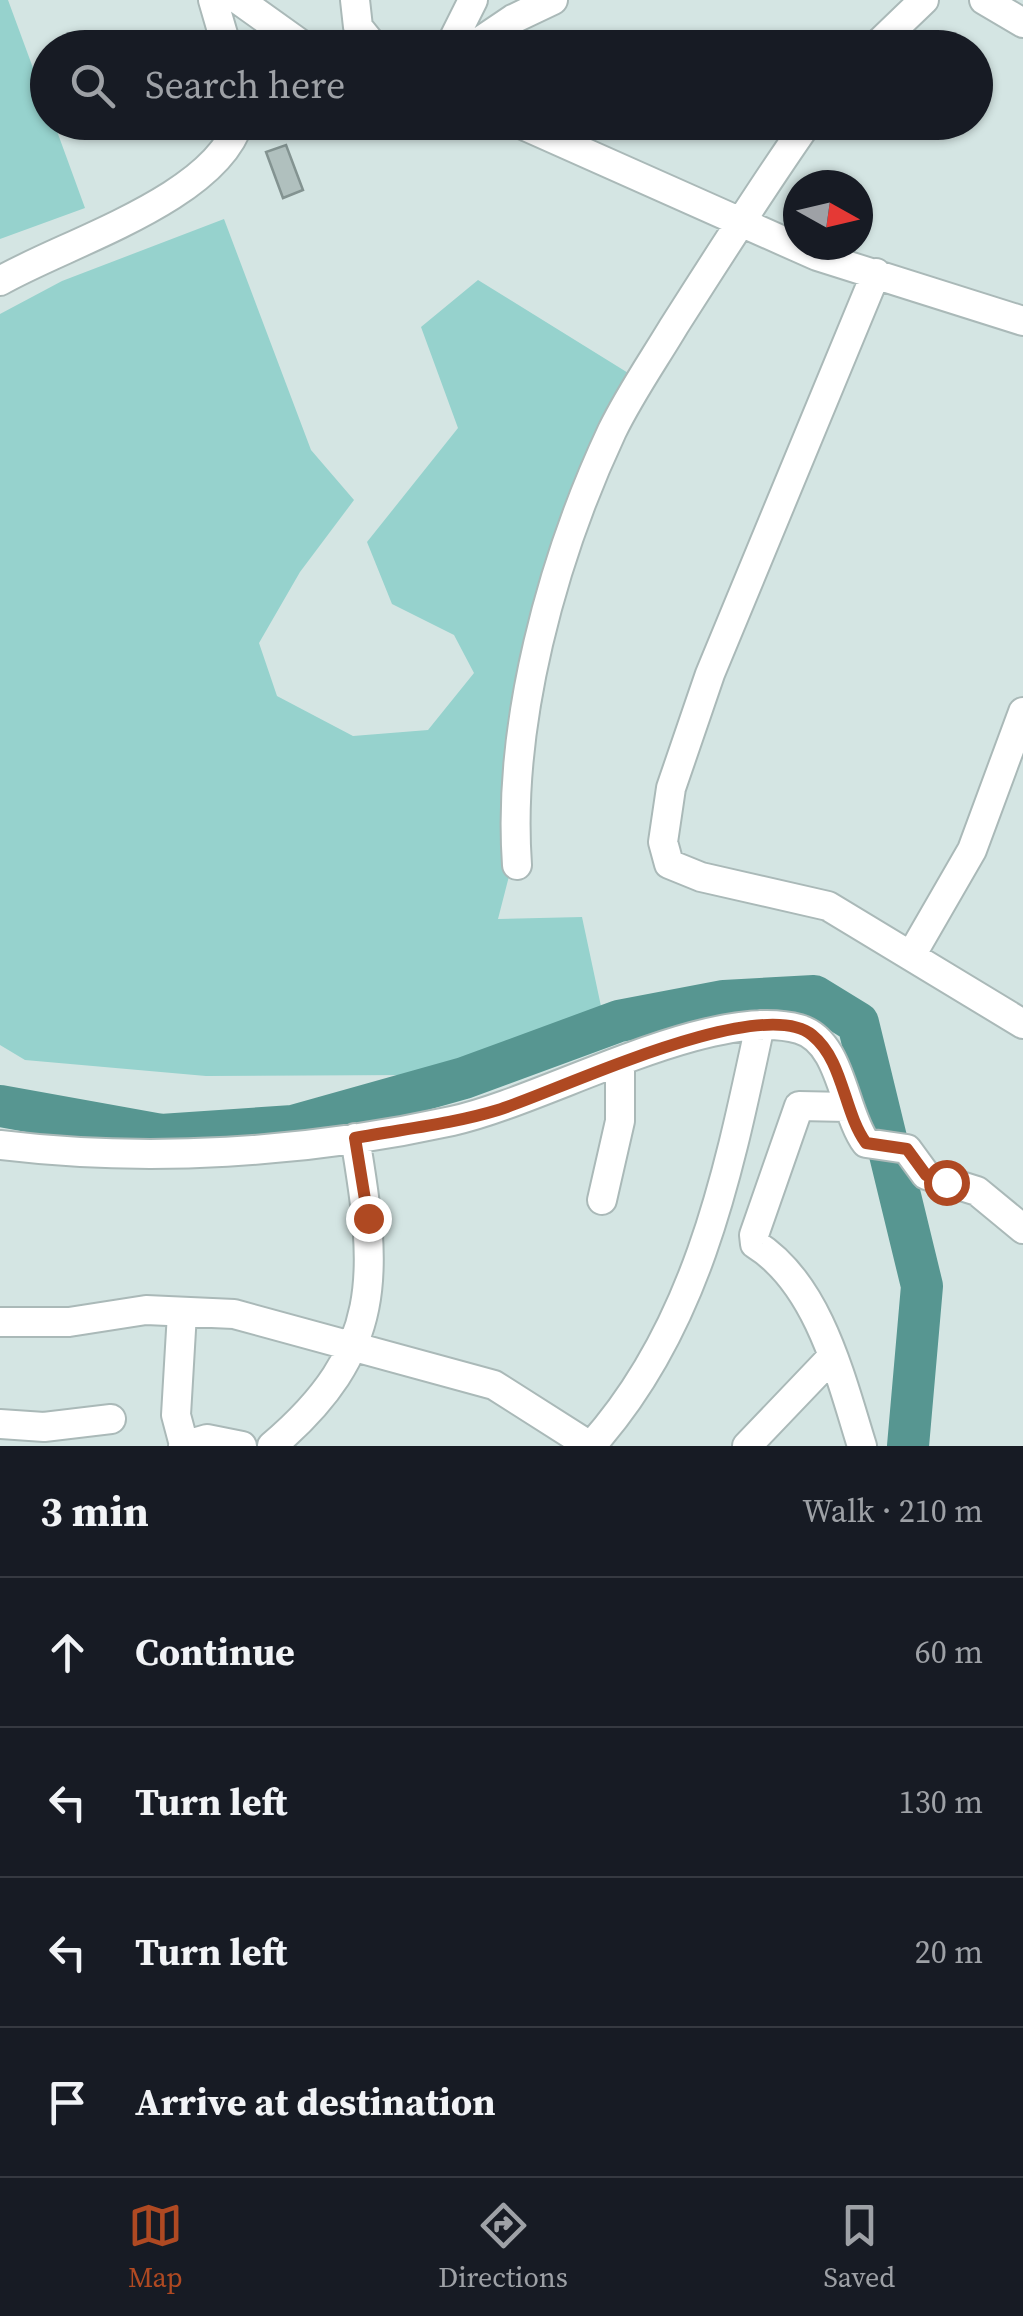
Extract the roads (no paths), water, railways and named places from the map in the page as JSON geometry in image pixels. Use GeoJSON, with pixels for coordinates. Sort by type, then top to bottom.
{"type":"FeatureCollection","features":[{"type":"Feature","properties":{"kind":"street"},"geometry":{"type":"LineString","coordinates":[[213,0],[222,30]]}},
{"type":"Feature","properties":{"kind":"street"},"geometry":{"type":"LineString","coordinates":[[239,0],[281,30]]}},
{"type":"Feature","properties":{"kind":"street"},"geometry":{"type":"LineString","coordinates":[[355,0],[361,30]]}},
{"type":"Feature","properties":{"kind":"street"},"geometry":{"type":"LineString","coordinates":[[458,30],[473,0]]}},
{"type":"Feature","properties":{"kind":"street"},"geometry":{"type":"LineString","coordinates":[[497,30],[553,0]]}},
{"type":"Feature","properties":{"kind":"street"},"geometry":{"type":"LineString","coordinates":[[893,30],[924,0]]}},
{"type":"Feature","properties":{"kind":"street"},"geometry":{"type":"LineString","coordinates":[[984,0],[1023,23]]}},
{"type":"Feature","properties":{"kind":"street"},"geometry":{"type":"LineString","coordinates":[[0,281],[164,201],[213,164],[234,140]]}},
{"type":"Feature","properties":{"kind":"street"},"geometry":{"type":"LineString","coordinates":[[558,140],[818,256],[1023,321]]}},
{"type":"Feature","properties":{"kind":"street"},"geometry":{"type":"LineString","coordinates":[[517,865],[514,816],[536,654],[588,486],[638,384],[740,219],[795,140]]}},
{"type":"Feature","properties":{"kind":"street"},"geometry":{"type":"LineString","coordinates":[[876,273],[710,674],[671,788],[663,842],[669,864],[701,877],[828,906],[1023,1024]]}},
{"type":"Feature","properties":{"kind":"street"},"geometry":{"type":"LineString","coordinates":[[912,954],[972,850],[1023,712]]}},
{"type":"Feature","properties":{"kind":"street"},"geometry":{"type":"LineString","coordinates":[[0,1322],[69,1322],[146,1310],[234,1314],[355,1349],[409,1359],[494,1386],[591,1446],[639,1389],[690,1285],[731,1160],[760,1025]]}},
{"type":"Feature","properties":{"kind":"street"},"geometry":{"type":"LineString","coordinates":[[0,1146],[72,1152],[219,1151],[355,1138],[496,1111],[620,1062],[709,1034],[760,1025],[811,1034],[826,1051],[862,1138],[870,1146],[901,1148],[932,1179],[977,1191],[1023,1229]]}},
{"type":"Feature","properties":{"kind":"street"},"geometry":{"type":"LineString","coordinates":[[602,1200],[620,1122],[620,1062]]}},
{"type":"Feature","properties":{"kind":"street"},"geometry":{"type":"LineString","coordinates":[[848,1107],[799,1106],[754,1235],[755,1244],[769,1253],[809,1306],[832,1357],[862,1446]]}},
{"type":"Feature","properties":{"kind":"street"},"geometry":{"type":"LineString","coordinates":[[272,1446],[308,1415],[355,1349],[372,1250],[355,1138]]}},
{"type":"Feature","properties":{"kind":"street"},"geometry":{"type":"LineString","coordinates":[[182,1313],[176,1415],[183,1446],[207,1439],[242,1446]]}},
{"type":"Feature","properties":{"kind":"street"},"geometry":{"type":"LineString","coordinates":[[747,1446],[832,1357]]}},
{"type":"Feature","properties":{"kind":"street"},"geometry":{"type":"LineString","coordinates":[[0,1424],[44,1427],[111,1419]]}},
{"type":"Feature","properties":{"kind":"waterway"},"geometry":{"type":"LineString","coordinates":[[0,1106],[161,1135],[293,1126],[464,1078],[619,1021],[724,1001],[814,996],[858,1023],[922,1286],[908,1446]]}}]}
